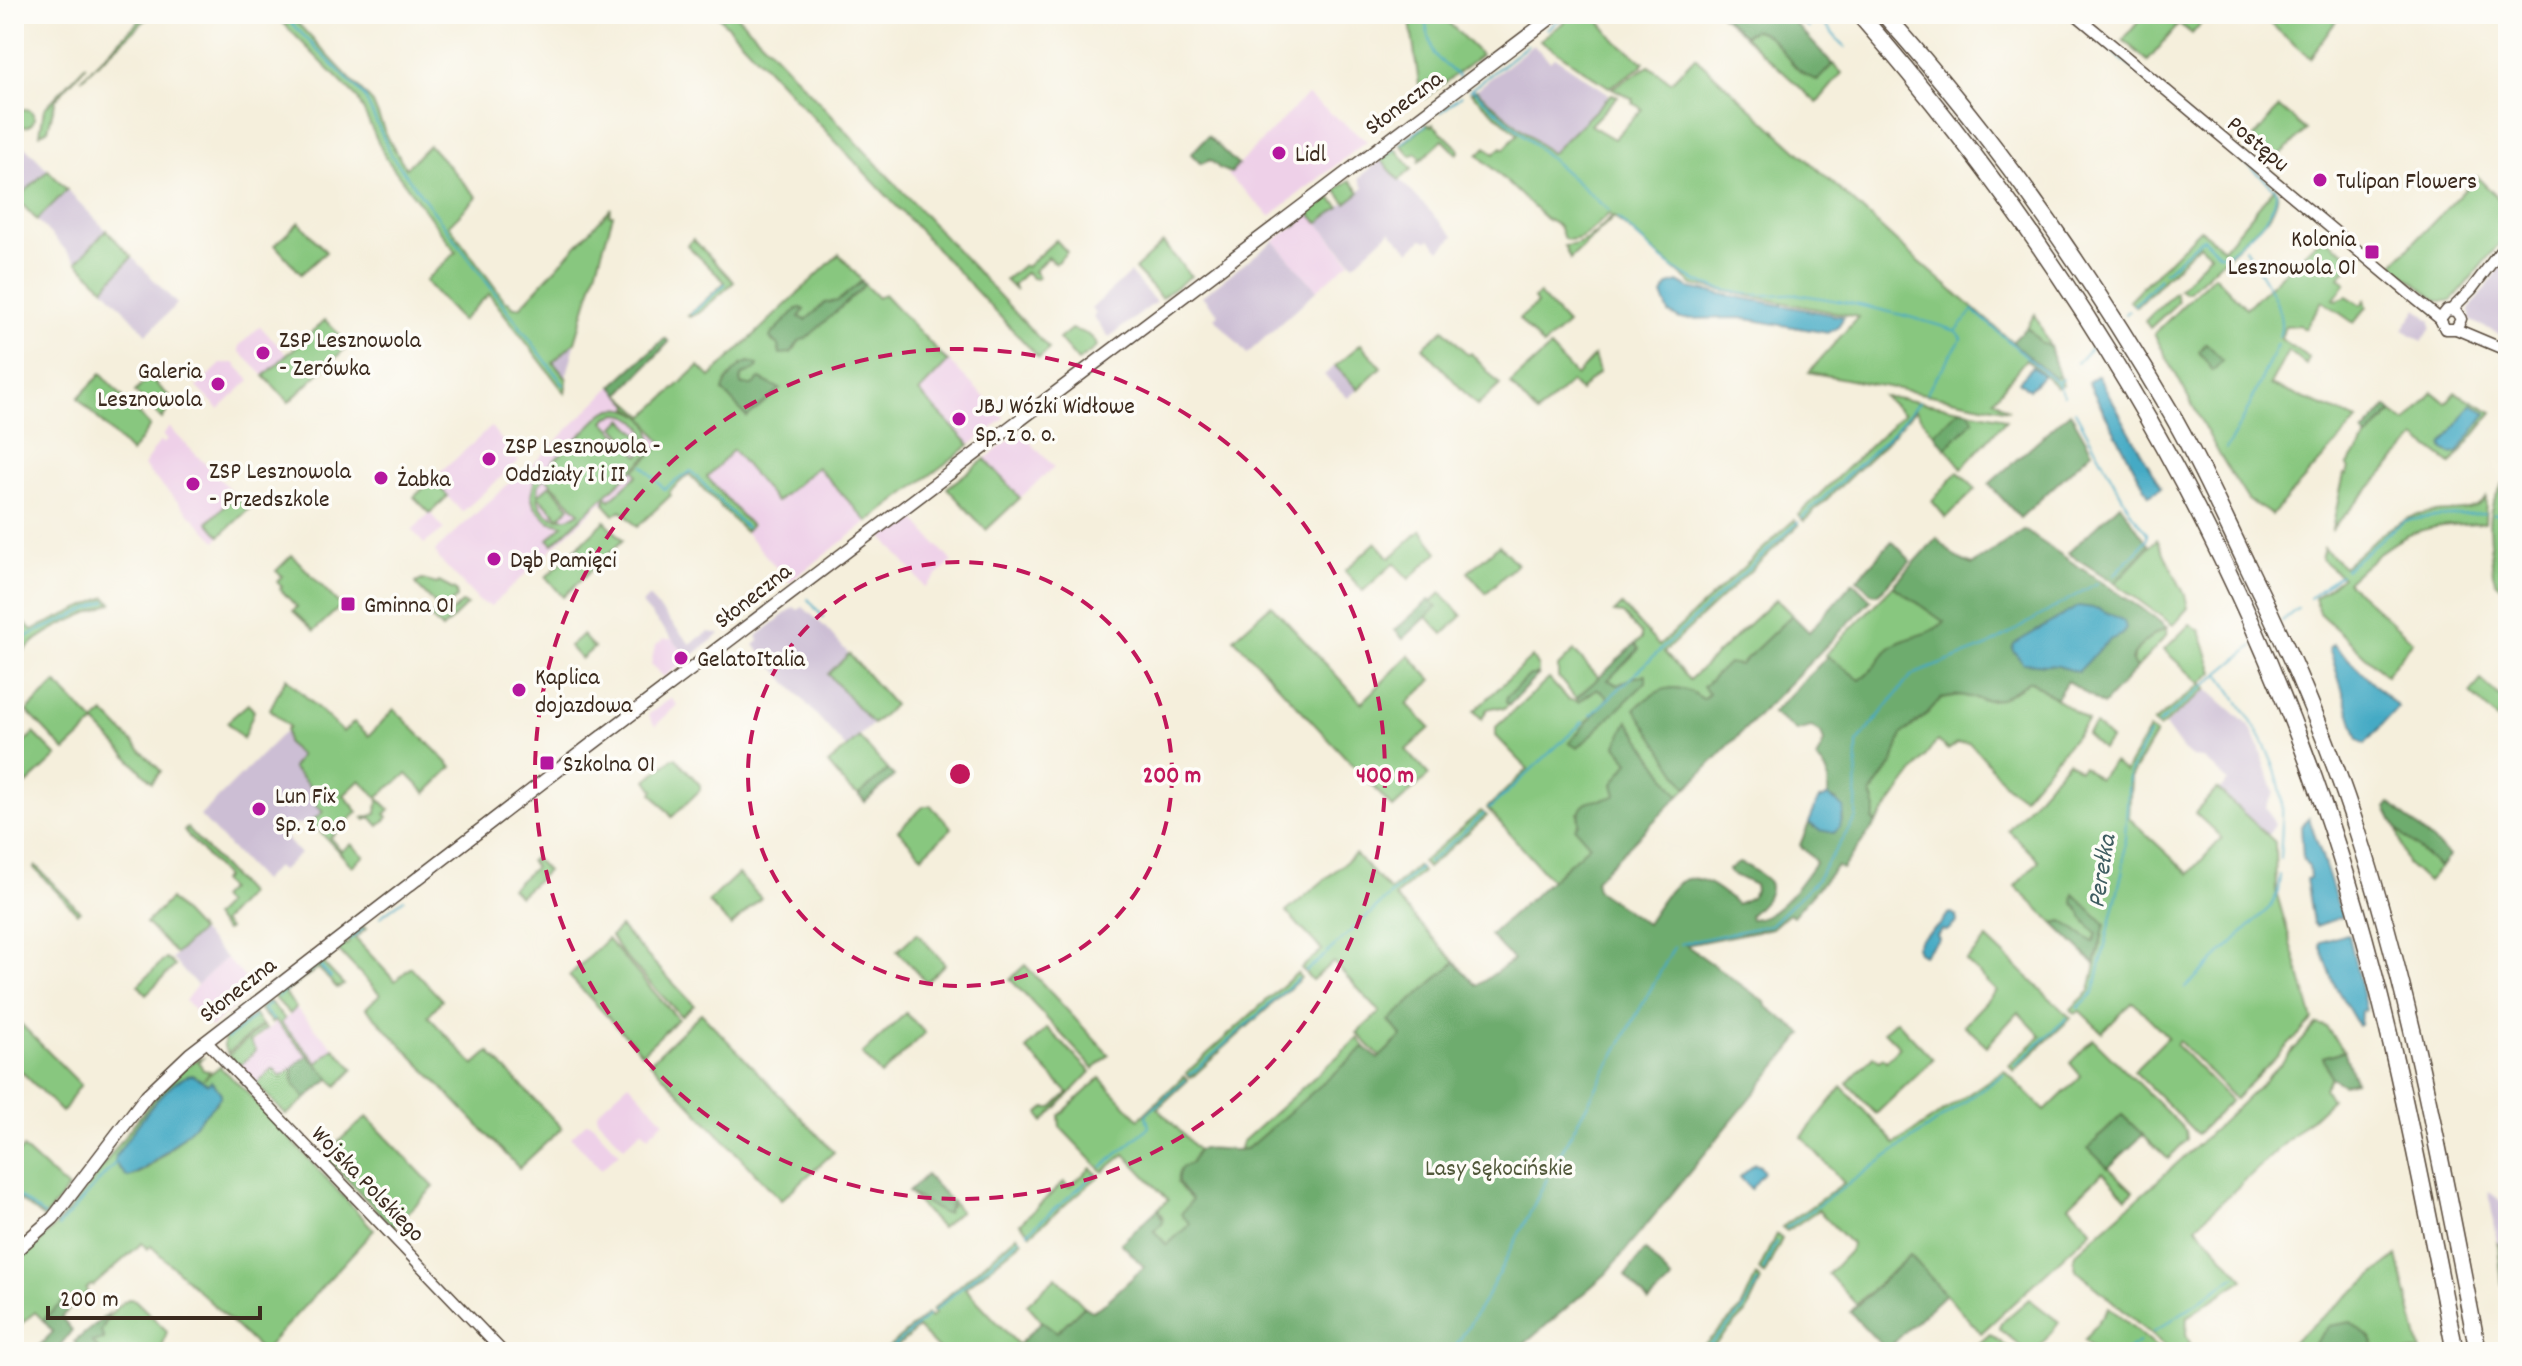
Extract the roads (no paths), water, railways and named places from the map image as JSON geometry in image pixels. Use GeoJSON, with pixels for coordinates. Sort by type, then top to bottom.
{"type":"FeatureCollection","features":[{"type":"Feature","properties":{"kind":"highway"},"geometry":{"type":"LineString","coordinates":[[1859,14],[2003,192],[2085,311],[2178,472],[2259,638],[2322,800],[2353,901],[2407,1117],[2455,1352]]}},
{"type":"Feature","properties":{"kind":"highway"},"geometry":{"type":"LineString","coordinates":[[1884,14],[1981,129],[2097,293],[2186,442],[2276,624],[2335,768],[2383,915],[2422,1068],[2478,1352]]}},
{"type":"Feature","properties":{"kind":"main road","name":"Słoneczna"},"geometry":{"type":"LineString","coordinates":[[14,1252],[41,1230],[66,1202],[158,1083],[206,1041],[588,747],[1556,14]]}},
{"type":"Feature","properties":{"kind":"street","name":"Postępu"},"geometry":{"type":"LineString","coordinates":[[2075,14],[2418,301],[2508,351]]}},
{"type":"Feature","properties":{"kind":"street"},"geometry":{"type":"LineString","coordinates":[[2452,318],[2508,241]]}},
{"type":"Feature","properties":{"kind":"street","name":"Wojska Polskiego"},"geometry":{"type":"LineString","coordinates":[[206,1041],[503,1352]]}},
{"type":"Feature","properties":{"kind":"water"},"geometry":{"type":"Polygon","coordinates":[[[1678,282],[1689,288],[1844,317],[1837,328],[1828,333],[1741,318],[1680,319],[1669,313],[1662,295],[1669,285],[1678,282]]]}},
{"type":"Feature","properties":{"kind":"water"},"geometry":{"type":"Polygon","coordinates":[[[2032,367],[2043,375],[2029,390],[2019,381],[2032,367]]]}},
{"type":"Feature","properties":{"kind":"water"},"geometry":{"type":"Polygon","coordinates":[[[2098,375],[2161,488],[2149,495],[2088,382],[2098,375]]]}},
{"type":"Feature","properties":{"kind":"water"},"geometry":{"type":"Polygon","coordinates":[[[2472,404],[2487,413],[2457,453],[2451,454],[2442,445],[2472,404]]]}},
{"type":"Feature","properties":{"kind":"water"},"geometry":{"type":"Polygon","coordinates":[[[2079,606],[2100,609],[2124,621],[2126,628],[2122,635],[2109,640],[2078,672],[2058,666],[2023,663],[2012,649],[2014,644],[2079,606]]]}},
{"type":"Feature","properties":{"kind":"water"},"geometry":{"type":"Polygon","coordinates":[[[2333,644],[2398,707],[2365,744],[2358,739],[2329,648],[2333,644]]]}},
{"type":"Feature","properties":{"kind":"water"},"geometry":{"type":"Polygon","coordinates":[[[1828,796],[1844,808],[1840,827],[1834,833],[1819,830],[1809,823],[1818,800],[1828,796]]]}},
{"type":"Feature","properties":{"kind":"water"},"geometry":{"type":"Polygon","coordinates":[[[2309,818],[2342,917],[2316,926],[2306,879],[2310,878],[2309,867],[2303,859],[2301,826],[2309,818]]]}},
{"type":"Feature","properties":{"kind":"water"},"geometry":{"type":"Polygon","coordinates":[[[1952,913],[1957,922],[1947,931],[1942,930],[1937,935],[1939,939],[1923,955],[1918,952],[1916,947],[1920,939],[1952,913]]]}},
{"type":"Feature","properties":{"kind":"water"},"geometry":{"type":"Polygon","coordinates":[[[2349,935],[2366,1010],[2361,1011],[2360,1025],[2335,986],[2320,945],[2349,935]]]}},
{"type":"Feature","properties":{"kind":"water"},"geometry":{"type":"Polygon","coordinates":[[[192,1075],[208,1084],[211,1081],[221,1093],[220,1097],[162,1155],[127,1177],[115,1163],[115,1157],[160,1096],[182,1078],[192,1075]]]}},
{"type":"Feature","properties":{"kind":"water"},"geometry":{"type":"Polygon","coordinates":[[[1755,1164],[1764,1172],[1751,1189],[1740,1177],[1755,1164]]]}},
{"type":"Feature","properties":{"kind":"waterway"},"geometry":{"type":"LineString","coordinates":[[282,14],[364,96],[392,156],[564,385]]}},
{"type":"Feature","properties":{"kind":"waterway"},"geometry":{"type":"LineString","coordinates":[[1423,14],[1434,55],[1459,77]]}},
{"type":"Feature","properties":{"kind":"waterway"},"geometry":{"type":"LineString","coordinates":[[1547,29],[1567,14]]}},
{"type":"Feature","properties":{"kind":"waterway"},"geometry":{"type":"LineString","coordinates":[[1792,14],[1809,28]]}},
{"type":"Feature","properties":{"kind":"waterway"},"geometry":{"type":"LineString","coordinates":[[1816,14],[1845,48]]}},
{"type":"Feature","properties":{"kind":"waterway"},"geometry":{"type":"LineString","coordinates":[[2067,14],[2155,87]]}},
{"type":"Feature","properties":{"kind":"waterway"},"geometry":{"type":"LineString","coordinates":[[1469,91],[1528,45]]}},
{"type":"Feature","properties":{"kind":"waterway"},"geometry":{"type":"LineString","coordinates":[[1472,89],[1609,211]]}},
{"type":"Feature","properties":{"kind":"waterway"},"geometry":{"type":"LineString","coordinates":[[1441,112],[1461,96]]}},
{"type":"Feature","properties":{"kind":"waterway"},"geometry":{"type":"LineString","coordinates":[[2165,272],[2203,238],[2219,254],[2227,254],[2267,217],[2276,189],[2181,110]]}},
{"type":"Feature","properties":{"kind":"waterway"},"geometry":{"type":"LineString","coordinates":[[1401,144],[1426,125]]}},
{"type":"Feature","properties":{"kind":"waterway"},"geometry":{"type":"LineString","coordinates":[[1384,157],[1395,149]]}},
{"type":"Feature","properties":{"kind":"waterway"},"geometry":{"type":"LineString","coordinates":[[1617,218],[1669,265],[1707,285],[1751,294],[1793,294],[1836,301],[1896,313],[1956,331],[1961,338],[1959,343],[1926,393]]}},
{"type":"Feature","properties":{"kind":"waterway"},"geometry":{"type":"LineString","coordinates":[[2245,248],[2276,303],[2281,326],[2279,337]]}},
{"type":"Feature","properties":{"kind":"waterway"},"geometry":{"type":"LineString","coordinates":[[2134,305],[2160,278]]}},
{"type":"Feature","properties":{"kind":"waterway"},"geometry":{"type":"LineString","coordinates":[[691,314],[725,284]]}},
{"type":"Feature","properties":{"kind":"waterway"},"geometry":{"type":"LineString","coordinates":[[1957,330],[1973,310],[2057,383],[2062,379]]}},
{"type":"Feature","properties":{"kind":"waterway"},"geometry":{"type":"LineString","coordinates":[[2125,314],[2129,310]]}},
{"type":"Feature","properties":{"kind":"waterway"},"geometry":{"type":"LineString","coordinates":[[2226,449],[2245,416],[2277,344]]}},
{"type":"Feature","properties":{"kind":"waterway"},"geometry":{"type":"LineString","coordinates":[[2077,363],[2092,347]]}},
{"type":"Feature","properties":{"kind":"waterway"},"geometry":{"type":"LineString","coordinates":[[2058,384],[2064,395]]}},
{"type":"Feature","properties":{"kind":"waterway"},"geometry":{"type":"LineString","coordinates":[[1802,518],[1892,433],[1919,402]]}},
{"type":"Feature","properties":{"kind":"waterway"},"geometry":{"type":"LineString","coordinates":[[2075,411],[2132,514],[2147,533],[2147,540],[2114,575]]}},
{"type":"Feature","properties":{"kind":"waterway"},"geometry":{"type":"LineString","coordinates":[[643,466],[664,489],[691,471],[746,528]]}},
{"type":"Feature","properties":{"kind":"waterway","name":"Perełka"},"geometry":{"type":"LineString","coordinates":[[2345,569],[2404,521],[2484,514]]}},
{"type":"Feature","properties":{"kind":"waterway","name":"Perełka"},"geometry":{"type":"LineString","coordinates":[[2493,514],[2508,514]]}},
{"type":"Feature","properties":{"kind":"waterway"},"geometry":{"type":"LineString","coordinates":[[1591,715],[1798,522]]}},
{"type":"Feature","properties":{"kind":"waterway","name":"Perełka"},"geometry":{"type":"LineString","coordinates":[[2310,598],[2340,574]]}},
{"type":"Feature","properties":{"kind":"waterway"},"geometry":{"type":"LineString","coordinates":[[1680,944],[1770,925],[1815,882],[1856,818],[1857,743],[1912,675],[1988,646],[2097,583]]}},
{"type":"Feature","properties":{"kind":"waterway"},"geometry":{"type":"LineString","coordinates":[[808,599],[823,617]]}},
{"type":"Feature","properties":{"kind":"waterway"},"geometry":{"type":"LineString","coordinates":[[14,642],[106,601]]}},
{"type":"Feature","properties":{"kind":"waterway","name":"Perełka"},"geometry":{"type":"LineString","coordinates":[[2282,621],[2298,608]]}},
{"type":"Feature","properties":{"kind":"waterway","name":"Perełka"},"geometry":{"type":"LineString","coordinates":[[2158,724],[2253,646]]}},
{"type":"Feature","properties":{"kind":"waterway"},"geometry":{"type":"LineString","coordinates":[[2219,673],[2259,734],[2274,767],[2282,802],[2280,858]]}},
{"type":"Feature","properties":{"kind":"waterway"},"geometry":{"type":"LineString","coordinates":[[1489,809],[1583,722]]}},
{"type":"Feature","properties":{"kind":"waterway","name":"Perełka"},"geometry":{"type":"LineString","coordinates":[[2078,1008],[2094,992],[2123,869],[2129,774],[2149,735]]}},
{"type":"Feature","properties":{"kind":"waterway"},"geometry":{"type":"LineString","coordinates":[[1428,863],[1484,814]]}},
{"type":"Feature","properties":{"kind":"waterway"},"geometry":{"type":"LineString","coordinates":[[1327,953],[1420,868]]}},
{"type":"Feature","properties":{"kind":"waterway"},"geometry":{"type":"LineString","coordinates":[[2185,988],[2270,907],[2278,892],[2280,875]]}},
{"type":"Feature","properties":{"kind":"waterway"},"geometry":{"type":"LineString","coordinates":[[380,917],[404,899]]}},
{"type":"Feature","properties":{"kind":"waterway"},"geometry":{"type":"LineString","coordinates":[[349,940],[363,929]]}},
{"type":"Feature","properties":{"kind":"waterway"},"geometry":{"type":"LineString","coordinates":[[338,949],[343,945]]}},
{"type":"Feature","properties":{"kind":"waterway"},"geometry":{"type":"LineString","coordinates":[[1551,1170],[1674,947]]}},
{"type":"Feature","properties":{"kind":"waterway"},"geometry":{"type":"LineString","coordinates":[[324,960],[332,953]]}},
{"type":"Feature","properties":{"kind":"waterway"},"geometry":{"type":"LineString","coordinates":[[1306,971],[1325,955]]}},
{"type":"Feature","properties":{"kind":"waterway"},"geometry":{"type":"LineString","coordinates":[[278,997],[318,964],[331,978]]}},
{"type":"Feature","properties":{"kind":"waterway"},"geometry":{"type":"LineString","coordinates":[[1190,1075],[1298,979]]}},
{"type":"Feature","properties":{"kind":"waterway"},"geometry":{"type":"LineString","coordinates":[[270,1004],[263,1009],[273,1020]]}},
{"type":"Feature","properties":{"kind":"waterway"},"geometry":{"type":"LineString","coordinates":[[227,1039],[254,1017]]}},
{"type":"Feature","properties":{"kind":"waterway","name":"Perełka"},"geometry":{"type":"LineString","coordinates":[[2015,1066],[2067,1018]]}},
{"type":"Feature","properties":{"kind":"waterway","name":"Perełka"},"geometry":{"type":"LineString","coordinates":[[1786,1228],[2004,1074]]}},
{"type":"Feature","properties":{"kind":"waterway"},"geometry":{"type":"LineString","coordinates":[[1102,1167],[1149,1127],[1146,1115],[1185,1080]]}},
{"type":"Feature","properties":{"kind":"waterway"},"geometry":{"type":"LineString","coordinates":[[58,1227],[116,1162]]}},
{"type":"Feature","properties":{"kind":"waterway"},"geometry":{"type":"LineString","coordinates":[[1028,1232],[1094,1175]]}},
{"type":"Feature","properties":{"kind":"waterway"},"geometry":{"type":"LineString","coordinates":[[1452,1352],[1486,1298],[1547,1179]]}},
{"type":"Feature","properties":{"kind":"waterway"},"geometry":{"type":"LineString","coordinates":[[14,1193],[45,1216]]}},
{"type":"Feature","properties":{"kind":"waterway"},"geometry":{"type":"LineString","coordinates":[[934,1311],[1020,1238]]}},
{"type":"Feature","properties":{"kind":"waterway","name":"Perełka"},"geometry":{"type":"LineString","coordinates":[[1763,1271],[1776,1242]]}},
{"type":"Feature","properties":{"kind":"waterway"},"geometry":{"type":"LineString","coordinates":[[2154,1332],[2236,1276]]}},
{"type":"Feature","properties":{"kind":"waterway","name":"Perełka"},"geometry":{"type":"LineString","coordinates":[[1703,1351],[1742,1312],[1758,1282]]}},
{"type":"Feature","properties":{"kind":"waterway"},"geometry":{"type":"LineString","coordinates":[[887,1352],[928,1316]]}},
{"type":"Feature","properties":{"kind":"waterway"},"geometry":{"type":"LineString","coordinates":[[2123,1352],[2139,1342]]}},
{"type":"Feature","properties":{"kind":"place","name":"Lidl"},"geometry":{"type":"Point","coordinates":[1279,153]}},
{"type":"Feature","properties":{"kind":"place","name":"Tulipan Flowers"},"geometry":{"type":"Point","coordinates":[2320,180]}},
{"type":"Feature","properties":{"kind":"place","name":"Kolonia Lesznowola 01"},"geometry":{"type":"Point","coordinates":[2372,252]}},
{"type":"Feature","properties":{"kind":"place","name":"ZSP Lesznowola - Zerówka"},"geometry":{"type":"Point","coordinates":[263,353]}},
{"type":"Feature","properties":{"kind":"place","name":"Galeria Lesznowola"},"geometry":{"type":"Point","coordinates":[218,384]}},
{"type":"Feature","properties":{"kind":"place","name":"JBJ Wózki Widłowe Sp. z o. o."},"geometry":{"type":"Point","coordinates":[959,419]}},
{"type":"Feature","properties":{"kind":"place","name":"ZSP Lesznowola - Oddziały I i II"},"geometry":{"type":"Point","coordinates":[489,459]}},
{"type":"Feature","properties":{"kind":"place","name":"Żabka"},"geometry":{"type":"Point","coordinates":[381,478]}},
{"type":"Feature","properties":{"kind":"place","name":"ZSP Lesznowola - Przedszkole"},"geometry":{"type":"Point","coordinates":[193,484]}},
{"type":"Feature","properties":{"kind":"place","name":"Dąb Pamięci"},"geometry":{"type":"Point","coordinates":[494,559]}},
{"type":"Feature","properties":{"kind":"place","name":"Gminna 01"},"geometry":{"type":"Point","coordinates":[348,604]}},
{"type":"Feature","properties":{"kind":"place","name":"GelatoItalia"},"geometry":{"type":"Point","coordinates":[681,658]}},
{"type":"Feature","properties":{"kind":"place","name":"Kaplica dojazdowa"},"geometry":{"type":"Point","coordinates":[519,690]}},
{"type":"Feature","properties":{"kind":"place","name":"Szkolna 01"},"geometry":{"type":"Point","coordinates":[547,763]}},
{"type":"Feature","properties":{"kind":"place","name":"Lun Fix Sp. z o.o"},"geometry":{"type":"Point","coordinates":[259,809]}},
{"type":"Feature","properties":{"kind":"park label","name":"Lasy Sękocińskie"},"geometry":{"type":"Point","coordinates":[1499,1167]}}]}
